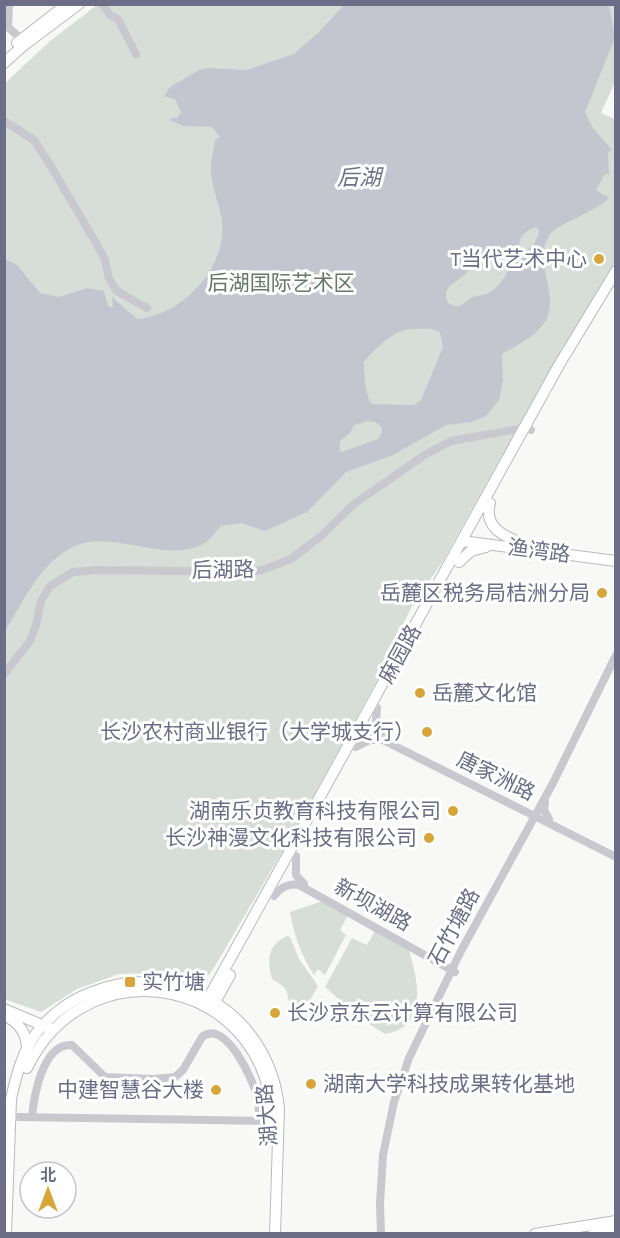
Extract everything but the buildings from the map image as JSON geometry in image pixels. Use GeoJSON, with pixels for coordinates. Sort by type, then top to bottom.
{"type":"FeatureCollection","features":[{"type":"Feature","properties":{"kind":"main road"},"geometry":{"type":"LineString","coordinates":[[4,54],[67,4]]}},
{"type":"Feature","properties":{"kind":"main road"},"geometry":{"type":"LineString","coordinates":[[4,63],[79,4]]}},
{"type":"Feature","properties":{"kind":"main road","name":"麻园路"},"geometry":{"type":"LineString","coordinates":[[210,1004],[615,271]]}},
{"type":"Feature","properties":{"kind":"main road","name":"麻园路"},"geometry":{"type":"LineString","coordinates":[[225,976],[274,896],[356,747],[363,727],[377,708],[459,562],[468,538],[490,503],[527,429],[615,283]]}},
{"type":"Feature","properties":{"kind":"main road"},"geometry":{"type":"LineString","coordinates":[[490,503],[489,517],[493,527],[502,535],[519,542]]}},
{"type":"Feature","properties":{"kind":"main road","name":"渔湾路"},"geometry":{"type":"LineString","coordinates":[[468,538],[615,554]]}},
{"type":"Feature","properties":{"kind":"main road","name":"渔湾路"},"geometry":{"type":"LineString","coordinates":[[468,538],[506,547],[615,561]]}},
{"type":"Feature","properties":{"kind":"main road"},"geometry":{"type":"LineString","coordinates":[[459,562],[466,554],[478,548],[506,547]]}},
{"type":"Feature","properties":{"kind":"main road"},"geometry":{"type":"LineString","coordinates":[[6,1233],[11,1099],[15,1080],[27,1052],[46,1028],[81,997],[106,987],[135,981],[201,988],[225,976]]}},
{"type":"Feature","properties":{"kind":"main road"},"geometry":{"type":"LineString","coordinates":[[225,976],[225,999],[236,1018],[263,1052],[277,1089],[279,1109],[275,1233]]}},
{"type":"Feature","properties":{"kind":"main road"},"geometry":{"type":"LineString","coordinates":[[179,986],[236,1018]]}},
{"type":"Feature","properties":{"kind":"main road","name":"湖大路"},"geometry":{"type":"LineString","coordinates":[[46,1028],[82,1007],[124,992],[167,993],[210,1004],[237,1031],[256,1058],[268,1089],[272,1121],[268,1233]]}},
{"type":"Feature","properties":{"kind":"main road"},"geometry":{"type":"LineString","coordinates":[[6,1015],[46,1028]]}},
{"type":"Feature","properties":{"kind":"main road"},"geometry":{"type":"LineString","coordinates":[[6,1015],[40,1022],[46,1028]]}},
{"type":"Feature","properties":{"kind":"main road"},"geometry":{"type":"LineString","coordinates":[[6,1015],[19,1025],[25,1035],[27,1052]]}},
{"type":"Feature","properties":{"kind":"main road"},"geometry":{"type":"LineString","coordinates":[[13,1233],[18,1098],[27,1069],[46,1028]]}},
{"type":"Feature","properties":{"kind":"main road"},"geometry":{"type":"LineString","coordinates":[[535,1233],[615,1221]]}},
{"type":"Feature","properties":{"kind":"main road"},"geometry":{"type":"LineString","coordinates":[[593,1233],[615,1230]]}},
{"type":"Feature","properties":{"kind":"street"},"geometry":{"type":"LineString","coordinates":[[9,4],[6,27],[21,39]]}},
{"type":"Feature","properties":{"kind":"street"},"geometry":{"type":"LineString","coordinates":[[102,4],[110,15],[118,19],[136,54]]}},
{"type":"Feature","properties":{"kind":"street"},"geometry":{"type":"LineString","coordinates":[[4,121],[34,140],[96,243],[117,291],[147,308]]}},
{"type":"Feature","properties":{"kind":"street","name":"后湖路"},"geometry":{"type":"LineString","coordinates":[[4,674],[30,641],[41,601],[50,586],[73,572],[130,570],[250,572],[262,570],[291,560],[321,536],[354,504],[426,454],[451,441],[527,429]]}},
{"type":"Feature","properties":{"kind":"street","name":"石竹塘路"},"geometry":{"type":"LineString","coordinates":[[544,801],[615,655]]}},
{"type":"Feature","properties":{"kind":"street","name":"石竹塘路"},"geometry":{"type":"LineString","coordinates":[[383,1233],[381,1186],[383,1155],[394,1102],[409,1058],[615,661]]}},
{"type":"Feature","properties":{"kind":"street"},"geometry":{"type":"LineString","coordinates":[[356,747],[370,740],[385,740],[376,722],[377,708]]}},
{"type":"Feature","properties":{"kind":"street","name":"唐家洲路"},"geometry":{"type":"LineString","coordinates":[[363,727],[615,855]]}},
{"type":"Feature","properties":{"kind":"street"},"geometry":{"type":"LineString","coordinates":[[544,801],[545,813],[549,821],[538,823],[530,828],[528,814],[522,807],[536,806],[544,801]]}},
{"type":"Feature","properties":{"kind":"street","name":"石竹塘路"},"geometry":{"type":"LineString","coordinates":[[383,1233],[386,1175],[394,1119],[412,1062],[461,951],[530,828]]}},
{"type":"Feature","properties":{"kind":"street","name":"新坝湖路"},"geometry":{"type":"LineString","coordinates":[[296,856],[296,875],[302,883],[454,969]]}},
{"type":"Feature","properties":{"kind":"street","name":"新坝湖路"},"geometry":{"type":"LineString","coordinates":[[274,896],[285,886],[299,885],[438,960]]}},
{"type":"Feature","properties":{"kind":"street"},"geometry":{"type":"LineString","coordinates":[[438,960],[453,960],[461,951]]}},
{"type":"Feature","properties":{"kind":"street"},"geometry":{"type":"LineString","coordinates":[[438,960],[446,970],[445,985]]}},
{"type":"Feature","properties":{"kind":"street"},"geometry":{"type":"LineString","coordinates":[[32,1117],[35,1093],[40,1078],[46,1064],[58,1048],[72,1045],[105,1077],[170,1079],[183,1070],[202,1036],[213,1033],[220,1035],[244,1063],[257,1097],[260,1121]]}},
{"type":"Feature","properties":{"kind":"street"},"geometry":{"type":"LineString","coordinates":[[16,1117],[272,1121]]}},
{"type":"Feature","properties":{"kind":"street"},"geometry":{"type":"LineString","coordinates":[[601,1224],[615,1216]]}},
{"type":"Feature","properties":{"kind":"green space","name":"后湖国际艺术区"},"geometry":{"type":"Polygon","coordinates":[[[97,5],[615,5],[615,82],[601,113],[615,119],[615,266],[501,457],[443,561],[412,606],[391,655],[292,835],[209,975],[199,981],[156,973],[119,974],[77,989],[41,1012],[4,999],[4,84],[50,41],[97,5]]]}},
{"type":"Feature","properties":{"kind":"green space"},"geometry":{"type":"Polygon","coordinates":[[[323,901],[348,915],[340,930],[346,935],[325,975],[318,969],[314,975],[299,945],[290,912],[323,901]]]}},
{"type":"Feature","properties":{"kind":"green space"},"geometry":{"type":"Polygon","coordinates":[[[375,931],[409,950],[417,988],[417,1001],[409,1022],[399,1030],[385,1034],[360,1018],[325,987],[352,938],[367,945],[375,931]]]}},
{"type":"Feature","properties":{"kind":"green space"},"geometry":{"type":"Polygon","coordinates":[[[287,936],[290,937],[299,959],[318,986],[305,1009],[288,1000],[286,989],[272,979],[269,966],[270,954],[276,944],[287,936]]]}},
{"type":"Feature","properties":{"kind":"water","name":"后湖"},"geometry":{"type":"Polygon","coordinates":[[[344,5],[609,5],[615,38],[585,112],[593,128],[612,150],[608,152],[609,174],[605,174],[596,190],[609,198],[550,234],[545,245],[544,256],[550,300],[546,320],[532,335],[502,354],[503,380],[499,400],[486,416],[472,422],[446,425],[393,455],[346,472],[307,512],[265,531],[241,523],[221,526],[205,543],[188,549],[153,549],[99,541],[82,544],[66,551],[38,577],[5,631],[5,259],[17,265],[40,293],[59,297],[87,288],[104,291],[108,306],[113,308],[112,297],[137,319],[154,316],[185,299],[209,272],[222,239],[222,221],[211,168],[215,140],[220,137],[212,127],[183,126],[170,120],[177,118],[181,112],[175,99],[164,96],[170,87],[199,70],[208,68],[247,70],[294,54],[344,5]],[[535,227],[525,233],[519,246],[520,250],[525,251],[533,245],[539,230],[535,227]],[[498,258],[487,264],[485,261],[479,262],[449,287],[446,293],[448,303],[457,307],[473,297],[487,294],[496,288],[506,275],[509,259],[498,258]],[[409,329],[397,333],[381,344],[364,362],[366,390],[372,404],[414,405],[421,400],[443,347],[440,332],[431,329],[409,329]],[[368,421],[354,425],[350,433],[340,441],[342,452],[378,439],[382,432],[382,428],[376,422],[368,421]]]}},
{"type":"Feature","properties":{"kind":"place","name":"T当代艺术中心"},"geometry":{"type":"Point","coordinates":[599,259]}},
{"type":"Feature","properties":{"kind":"place","name":"岳麓区税务局桔洲分局"},"geometry":{"type":"Point","coordinates":[602,593]}},
{"type":"Feature","properties":{"kind":"place","name":"岳麓文化馆"},"geometry":{"type":"Point","coordinates":[420,693]}},
{"type":"Feature","properties":{"kind":"place","name":"长沙农村商业银行（大学城支行）"},"geometry":{"type":"Point","coordinates":[427,732]}},
{"type":"Feature","properties":{"kind":"place","name":"湖南乐贞教育科技有限公司"},"geometry":{"type":"Point","coordinates":[453,811]}},
{"type":"Feature","properties":{"kind":"place","name":"长沙神漫文化科技有限公司"},"geometry":{"type":"Point","coordinates":[429,838]}},
{"type":"Feature","properties":{"kind":"place","name":"实竹塘"},"geometry":{"type":"Point","coordinates":[130,982]}},
{"type":"Feature","properties":{"kind":"place","name":"长沙京东云计算有限公司"},"geometry":{"type":"Point","coordinates":[275,1013]}},
{"type":"Feature","properties":{"kind":"place","name":"湖南大学科技成果转化基地"},"geometry":{"type":"Point","coordinates":[311,1084]}},
{"type":"Feature","properties":{"kind":"place","name":"中建智慧谷大楼"},"geometry":{"type":"Point","coordinates":[216,1090]}}]}
